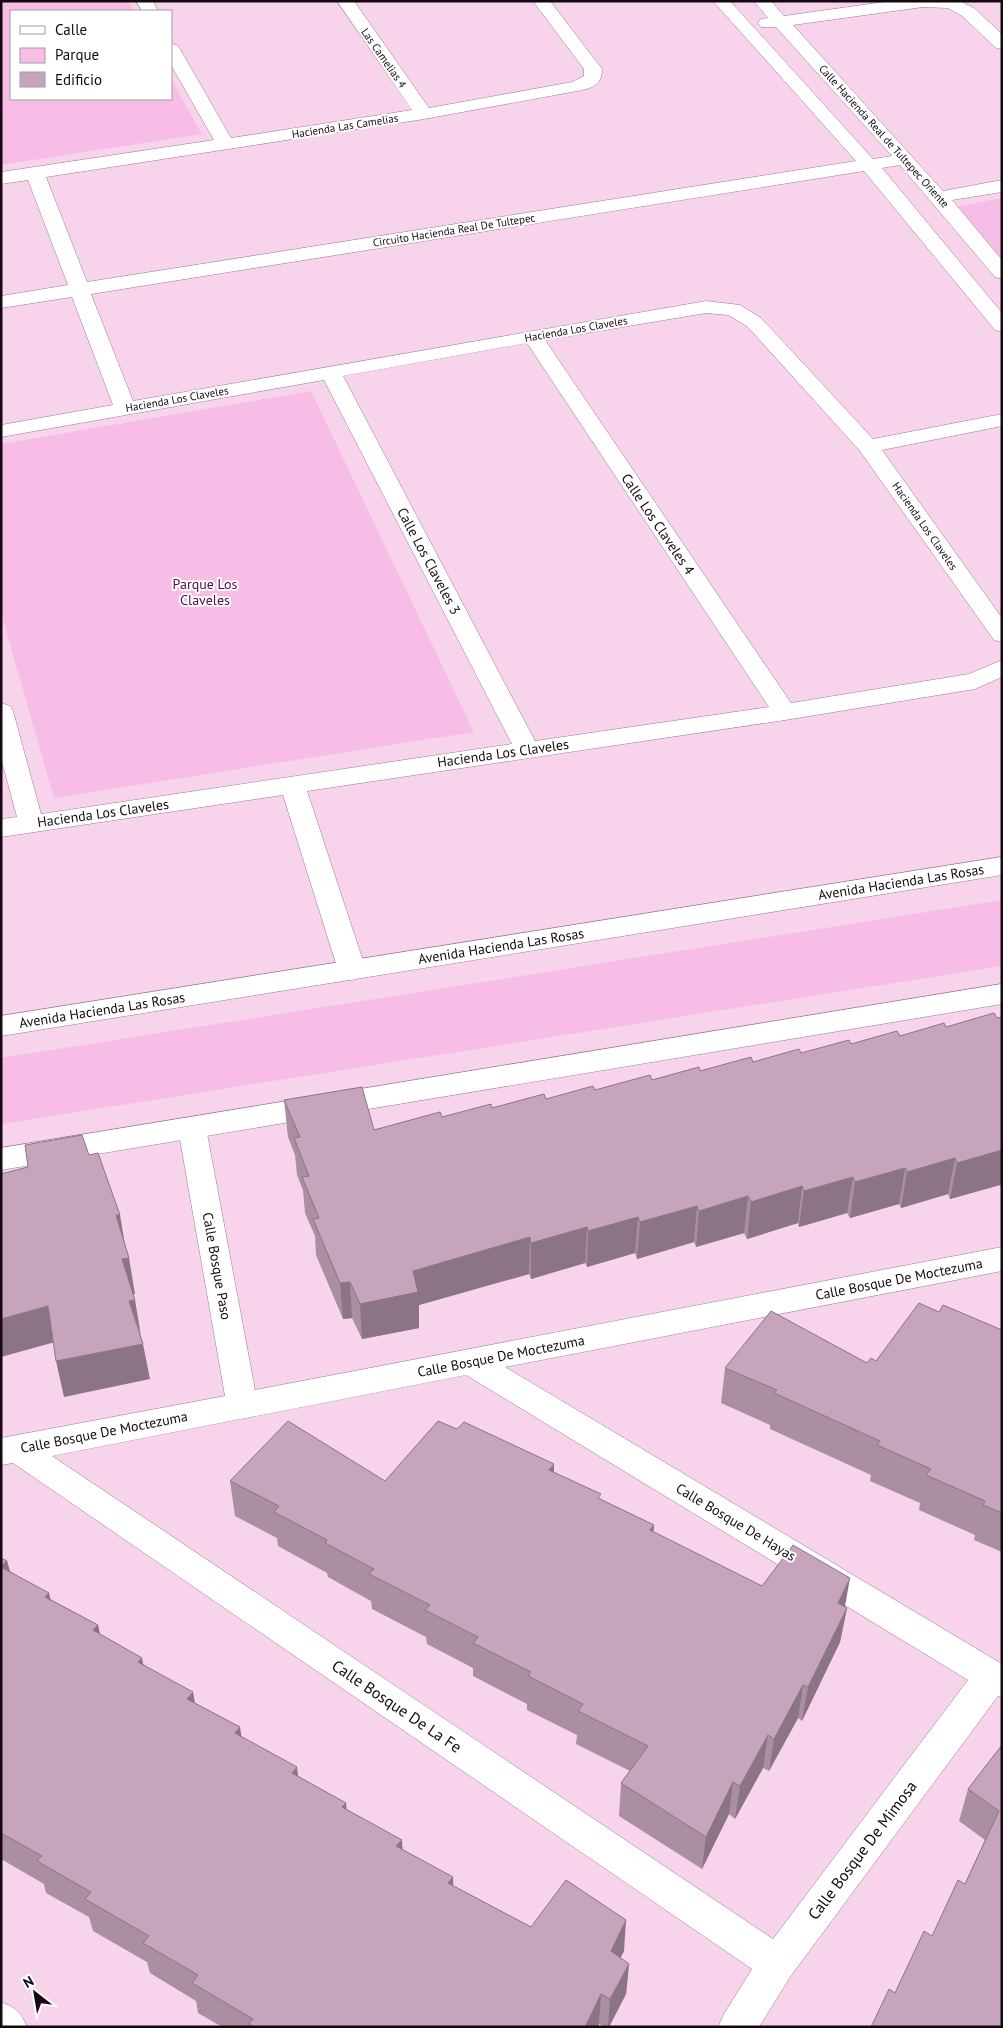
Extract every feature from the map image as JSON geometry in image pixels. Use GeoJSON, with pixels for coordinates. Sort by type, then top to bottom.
{"type":"FeatureCollection","features":[{"type":"Feature","properties":{"kind":"street","name":"Las Camelias 4"},"geometry":{"type":"LineString","coordinates":[[345,1],[424,114]]}},
{"type":"Feature","properties":{"kind":"street","name":"Hacienda Las Camelias"},"geometry":{"type":"LineString","coordinates":[[1,178],[424,114],[577,86],[593,79],[593,69],[541,1]]}},
{"type":"Feature","properties":{"kind":"street"},"geometry":{"type":"LineString","coordinates":[[720,1],[870,165],[1002,326]]}},
{"type":"Feature","properties":{"kind":"street","name":"Calle Hacienda Real de Tultepec Oriente"},"geometry":{"type":"LineString","coordinates":[[762,1],[906,159],[1002,273]]}},
{"type":"Feature","properties":{"kind":"street"},"geometry":{"type":"LineString","coordinates":[[743,26],[923,2],[951,3],[968,12],[1002,44]]}},
{"type":"Feature","properties":{"kind":"street"},"geometry":{"type":"LineString","coordinates":[[172,51],[225,144]]}},
{"type":"Feature","properties":{"kind":"street","name":"Circuito Hacienda Real De Tultepec"},"geometry":{"type":"LineString","coordinates":[[1,302],[906,159]]}},
{"type":"Feature","properties":{"kind":"street"},"geometry":{"type":"LineString","coordinates":[[36,173],[126,408]]}},
{"type":"Feature","properties":{"kind":"street"},"geometry":{"type":"LineString","coordinates":[[939,197],[1002,186]]}},
{"type":"Feature","properties":{"kind":"street","name":"Hacienda Los Claveles"},"geometry":{"type":"LineString","coordinates":[[1,431],[532,336],[706,307],[733,310],[754,322],[868,446],[1002,636]]}},
{"type":"Feature","properties":{"kind":"street","name":"Calle Los Claveles 4"},"geometry":{"type":"LineString","coordinates":[[532,336],[785,712]]}},
{"type":"Feature","properties":{"kind":"street","name":"Calle Los Claveles 3"},"geometry":{"type":"LineString","coordinates":[[330,372],[527,750]]}},
{"type":"Feature","properties":{"kind":"street"},"geometry":{"type":"LineString","coordinates":[[868,446],[1002,420]]}},
{"type":"Feature","properties":{"kind":"street","name":"Hacienda Los Claveles"},"geometry":{"type":"LineString","coordinates":[[1,828],[785,712],[975,681],[1002,667]]}},
{"type":"Feature","properties":{"kind":"street"},"geometry":{"type":"LineString","coordinates":[[1,711],[31,823]]}},
{"type":"Feature","properties":{"kind":"street"},"geometry":{"type":"LineString","coordinates":[[292,784],[352,970]]}},
{"type":"Feature","properties":{"kind":"street","name":"Avenida Hacienda Las Rosas"},"geometry":{"type":"LineString","coordinates":[[1,1026],[1002,866]]}},
{"type":"Feature","properties":{"kind":"street"},"geometry":{"type":"LineString","coordinates":[[1,1159],[1002,994]]}},
{"type":"Feature","properties":{"kind":"street","name":"Calle Bosque Paso"},"geometry":{"type":"LineString","coordinates":[[192,1128],[242,1405]]}},
{"type":"Feature","properties":{"kind":"street","name":"Calle Bosque De Moctezuma"},"geometry":{"type":"LineString","coordinates":[[9,1450],[998,1263]]}},
{"type":"Feature","properties":{"kind":"street","name":"Calle Bosque De Hayas"},"geometry":{"type":"LineString","coordinates":[[470,1362],[997,1679]]}},
{"type":"Feature","properties":{"kind":"street","name":"Calle Bosque De La Fe"},"geometry":{"type":"LineString","coordinates":[[9,1450],[777,1964]]}},
{"type":"Feature","properties":{"kind":"street","name":"Calle Bosque De Mimosa"},"geometry":{"type":"LineString","coordinates":[[737,2027],[777,1964],[997,1679]]}},
{"type":"Feature","properties":{"kind":"street"},"geometry":{"type":"LineString","coordinates":[[1,2021],[8,2027]]}},
{"type":"Feature","properties":{"kind":"green space"},"geometry":{"type":"Polygon","coordinates":[[[1,1],[128,1],[133,10],[10,10],[10,100],[172,100],[172,81],[202,134],[1,165],[1,1]]]}},
{"type":"Feature","properties":{"kind":"green space"},"geometry":{"type":"Polygon","coordinates":[[[1002,198],[1002,259],[953,207],[1002,198]]]}},
{"type":"Feature","properties":{"kind":"green space","name":"Parque Los Claveles"},"geometry":{"type":"Polygon","coordinates":[[[311,391],[474,732],[54,798],[1,613],[1,444],[311,391]]]}},
{"type":"Feature","properties":{"kind":"green space"},"geometry":{"type":"Polygon","coordinates":[[[1002,900],[1002,966],[1,1124],[1,1058],[1002,900]]]}},
{"type":"Feature","properties":{"kind":"building"},"geometry":{"type":"Polygon","coordinates":[[[994,1013],[997,1018],[1002,1017],[1002,1150],[957,1163],[955,1158],[907,1172],[905,1168],[855,1182],[853,1177],[804,1191],[802,1186],[751,1202],[748,1196],[699,1211],[697,1206],[640,1222],[638,1217],[588,1231],[587,1227],[531,1243],[530,1237],[413,1271],[418,1292],[360,1304],[350,1282],[340,1283],[313,1219],[319,1218],[302,1177],[309,1176],[294,1138],[300,1137],[284,1100],[362,1087],[374,1130],[440,1112],[442,1117],[491,1104],[492,1108],[544,1094],[546,1099],[593,1086],[595,1090],[650,1075],[652,1080],[699,1067],[700,1071],[751,1057],[753,1062],[799,1049],[801,1053],[849,1040],[851,1044],[897,1031],[900,1036],[944,1023],[946,1027],[994,1013]]]}},
{"type":"Feature","properties":{"kind":"building"},"geometry":{"type":"Polygon","coordinates":[[[82,1135],[89,1155],[98,1153],[120,1215],[116,1215],[129,1258],[122,1259],[135,1300],[129,1301],[143,1344],[56,1361],[48,1306],[1,1319],[1,1174],[28,1167],[25,1145],[82,1135]]]}},
{"type":"Feature","properties":{"kind":"building"},"geometry":{"type":"Polygon","coordinates":[[[919,1303],[939,1312],[943,1305],[1002,1330],[1002,1513],[983,1505],[985,1501],[926,1475],[931,1469],[877,1445],[880,1441],[774,1393],[777,1390],[725,1368],[771,1311],[867,1363],[871,1358],[876,1361],[919,1303]]]}},
{"type":"Feature","properties":{"kind":"building"},"geometry":{"type":"Polygon","coordinates":[[[288,1421],[385,1481],[438,1421],[457,1429],[464,1422],[554,1464],[549,1470],[601,1494],[598,1498],[654,1525],[650,1530],[762,1586],[793,1545],[850,1578],[838,1603],[847,1608],[808,1687],[803,1685],[774,1739],[768,1735],[740,1786],[733,1782],[706,1837],[621,1783],[648,1746],[578,1711],[583,1704],[528,1676],[531,1672],[473,1643],[478,1637],[425,1610],[430,1605],[369,1574],[374,1569],[325,1543],[327,1540],[274,1512],[279,1506],[230,1481],[288,1421]]]}},
{"type":"Feature","properties":{"kind":"building"},"geometry":{"type":"Polygon","coordinates":[[[1,1558],[7,1561],[1,1566],[1,1558]]]}},
{"type":"Feature","properties":{"kind":"building"},"geometry":{"type":"Polygon","coordinates":[[[1,1567],[49,1593],[45,1597],[98,1625],[93,1630],[142,1658],[138,1662],[193,1692],[187,1699],[240,1727],[235,1733],[297,1767],[292,1773],[346,1803],[342,1807],[402,1840],[396,1846],[453,1877],[448,1883],[531,1927],[566,1880],[626,1920],[611,1951],[629,1964],[610,1999],[601,1994],[585,2027],[255,2027],[249,2024],[253,2019],[192,1983],[198,1975],[143,1943],[149,1936],[85,1899],[91,1892],[37,1861],[42,1856],[1,1833],[1,1567]]]}},
{"type":"Feature","properties":{"kind":"building"},"geometry":{"type":"Polygon","coordinates":[[[1002,1745],[1002,2027],[871,2027],[889,1989],[895,1993],[924,1931],[932,1936],[958,1880],[965,1884],[999,1811],[968,1789],[1002,1745]]]}}]}
